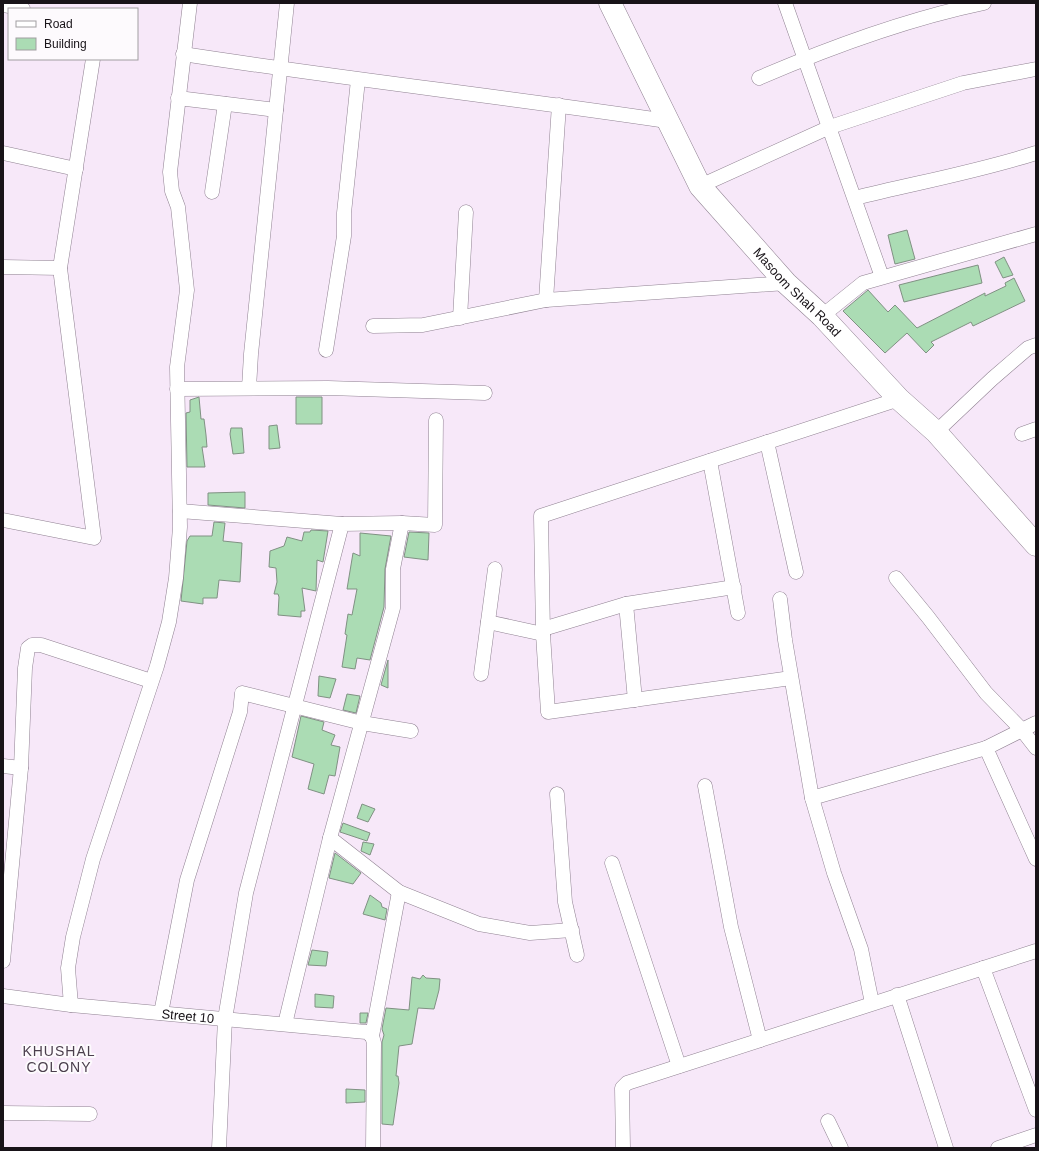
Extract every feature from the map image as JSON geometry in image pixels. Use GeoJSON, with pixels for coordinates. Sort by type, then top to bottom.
{"type":"FeatureCollection","features":[{"type":"Feature","properties":{"kind":"main road","name":"Masoom Shah Road"},"geometry":{"type":"LineString","coordinates":[[610,3],[666,120],[700,186],[786,282],[822,316],[899,399],[936,432],[1036,546]]}},
{"type":"Feature","properties":{"kind":"street"},"geometry":{"type":"LineString","coordinates":[[71,1005],[68,968],[73,937],[94,858],[157,666],[169,622],[176,578],[180,511],[177,367],[187,290],[178,207],[172,191],[170,172],[190,3]]}},
{"type":"Feature","properties":{"kind":"street"},"geometry":{"type":"LineString","coordinates":[[249,388],[286,3]]}},
{"type":"Feature","properties":{"kind":"street"},"geometry":{"type":"LineString","coordinates":[[785,3],[882,277]]}},
{"type":"Feature","properties":{"kind":"street"},"geometry":{"type":"LineString","coordinates":[[759,78],[804,58],[938,13],[984,3]]}},
{"type":"Feature","properties":{"kind":"street"},"geometry":{"type":"LineString","coordinates":[[3,5],[18,8]]}},
{"type":"Feature","properties":{"kind":"street"},"geometry":{"type":"LineString","coordinates":[[183,54],[358,80],[666,120]]}},
{"type":"Feature","properties":{"kind":"street"},"geometry":{"type":"LineString","coordinates":[[3,520],[94,538],[60,268],[93,60]]}},
{"type":"Feature","properties":{"kind":"street"},"geometry":{"type":"LineString","coordinates":[[700,186],[830,127],[963,83],[1036,69]]}},
{"type":"Feature","properties":{"kind":"street"},"geometry":{"type":"LineString","coordinates":[[326,350],[344,236],[344,213],[358,80]]}},
{"type":"Feature","properties":{"kind":"street"},"geometry":{"type":"LineString","coordinates":[[178,98],[276,110]]}},
{"type":"Feature","properties":{"kind":"street"},"geometry":{"type":"LineString","coordinates":[[212,192],[226,104]]}},
{"type":"Feature","properties":{"kind":"street"},"geometry":{"type":"LineString","coordinates":[[546,300],[559,105]]}},
{"type":"Feature","properties":{"kind":"street"},"geometry":{"type":"LineString","coordinates":[[3,153],[76,170]]}},
{"type":"Feature","properties":{"kind":"street"},"geometry":{"type":"LineString","coordinates":[[855,198],[926,181],[965,174],[1036,153]]}},
{"type":"Feature","properties":{"kind":"street"},"geometry":{"type":"LineString","coordinates":[[460,318],[466,212]]}},
{"type":"Feature","properties":{"kind":"street"},"geometry":{"type":"LineString","coordinates":[[822,316],[863,283],[1036,234]]}},
{"type":"Feature","properties":{"kind":"street"},"geometry":{"type":"LineString","coordinates":[[3,267],[60,268]]}},
{"type":"Feature","properties":{"kind":"street"},"geometry":{"type":"LineString","coordinates":[[374,326],[423,325],[546,300],[786,282]]}},
{"type":"Feature","properties":{"kind":"street"},"geometry":{"type":"LineString","coordinates":[[936,432],[992,379],[1028,348],[1036,345]]}},
{"type":"Feature","properties":{"kind":"street"},"geometry":{"type":"LineString","coordinates":[[177,389],[328,388],[485,393]]}},
{"type":"Feature","properties":{"kind":"street"},"geometry":{"type":"LineString","coordinates":[[792,678],[548,712],[543,631],[541,516],[899,399]]}},
{"type":"Feature","properties":{"kind":"street"},"geometry":{"type":"LineString","coordinates":[[180,511],[342,524],[402,523],[435,525],[436,420]]}},
{"type":"Feature","properties":{"kind":"street"},"geometry":{"type":"LineString","coordinates":[[1022,434],[1036,429]]}},
{"type":"Feature","properties":{"kind":"street"},"geometry":{"type":"LineString","coordinates":[[767,442],[796,572]]}},
{"type":"Feature","properties":{"kind":"street"},"geometry":{"type":"LineString","coordinates":[[710,461],[738,613]]}},
{"type":"Feature","properties":{"kind":"street"},"geometry":{"type":"LineString","coordinates":[[285,1024],[330,838],[393,608],[393,569],[402,523]]}},
{"type":"Feature","properties":{"kind":"street"},"geometry":{"type":"LineString","coordinates":[[219,1148],[225,1019],[246,893],[342,524]]}},
{"type":"Feature","properties":{"kind":"street"},"geometry":{"type":"LineString","coordinates":[[481,674],[495,569]]}},
{"type":"Feature","properties":{"kind":"street"},"geometry":{"type":"LineString","coordinates":[[896,578],[986,693],[1022,730],[1036,748]]}},
{"type":"Feature","properties":{"kind":"street"},"geometry":{"type":"LineString","coordinates":[[488,622],[543,631],[626,604],[734,587]]}},
{"type":"Feature","properties":{"kind":"street"},"geometry":{"type":"LineString","coordinates":[[780,599],[812,798],[834,873],[861,950],[872,1004]]}},
{"type":"Feature","properties":{"kind":"street"},"geometry":{"type":"LineString","coordinates":[[626,604],[636,700]]}},
{"type":"Feature","properties":{"kind":"street"},"geometry":{"type":"LineString","coordinates":[[3,961],[21,768],[25,668],[28,648],[41,645],[151,681]]}},
{"type":"Feature","properties":{"kind":"street"},"geometry":{"type":"LineString","coordinates":[[161,1013],[187,880],[240,712],[242,693],[296,705],[362,723],[411,731]]}},
{"type":"Feature","properties":{"kind":"street"},"geometry":{"type":"LineString","coordinates":[[812,798],[986,748],[1036,723]]}},
{"type":"Feature","properties":{"kind":"street"},"geometry":{"type":"LineString","coordinates":[[986,748],[1036,859]]}},
{"type":"Feature","properties":{"kind":"street"},"geometry":{"type":"LineString","coordinates":[[3,766],[21,768]]}},
{"type":"Feature","properties":{"kind":"street"},"geometry":{"type":"LineString","coordinates":[[704,786],[731,927],[760,1040]]}},
{"type":"Feature","properties":{"kind":"street"},"geometry":{"type":"LineString","coordinates":[[557,794],[565,902],[577,955]]}},
{"type":"Feature","properties":{"kind":"street"},"geometry":{"type":"LineString","coordinates":[[330,838],[399,892],[479,924],[530,933],[572,930]]}},
{"type":"Feature","properties":{"kind":"street"},"geometry":{"type":"LineString","coordinates":[[612,863],[679,1066]]}},
{"type":"Feature","properties":{"kind":"street"},"geometry":{"type":"LineString","coordinates":[[374,1148],[374,1043],[372,1036],[399,892]]}},
{"type":"Feature","properties":{"kind":"street"},"geometry":{"type":"LineString","coordinates":[[623,1148],[622,1088],[627,1083],[1036,951]]}},
{"type":"Feature","properties":{"kind":"street"},"geometry":{"type":"LineString","coordinates":[[982,968],[1036,1110]]}},
{"type":"Feature","properties":{"kind":"street"},"geometry":{"type":"LineString","coordinates":[[897,995],[946,1148]]}},
{"type":"Feature","properties":{"kind":"street","name":"Street 10"},"geometry":{"type":"LineString","coordinates":[[3,996],[71,1005],[366,1032],[372,1036]]}},
{"type":"Feature","properties":{"kind":"street"},"geometry":{"type":"LineString","coordinates":[[3,1113],[90,1114]]}},
{"type":"Feature","properties":{"kind":"street"},"geometry":{"type":"LineString","coordinates":[[828,1121],[841,1148]]}},
{"type":"Feature","properties":{"kind":"street"},"geometry":{"type":"LineString","coordinates":[[998,1148],[1036,1135]]}},
{"type":"Feature","properties":{"kind":"building"},"geometry":{"type":"Polygon","coordinates":[[[907,230],[915,259],[895,264],[888,235],[907,230]]]}},
{"type":"Feature","properties":{"kind":"building"},"geometry":{"type":"Polygon","coordinates":[[[1004,257],[1013,275],[1003,278],[995,262],[1004,257]]]}},
{"type":"Feature","properties":{"kind":"building"},"geometry":{"type":"Polygon","coordinates":[[[978,265],[982,283],[904,302],[899,285],[978,265]]]}},
{"type":"Feature","properties":{"kind":"building"},"geometry":{"type":"Polygon","coordinates":[[[1014,278],[1025,301],[973,326],[971,322],[931,342],[934,345],[926,353],[907,333],[885,353],[843,311],[868,290],[888,312],[895,305],[917,328],[985,293],[985,296],[1006,286],[1005,283],[1014,278]]]}},
{"type":"Feature","properties":{"kind":"building"},"geometry":{"type":"Polygon","coordinates":[[[199,397],[201,419],[204,419],[206,435],[207,447],[202,447],[205,467],[187,467],[186,413],[190,412],[190,400],[199,397]]]}},
{"type":"Feature","properties":{"kind":"building"},"geometry":{"type":"Polygon","coordinates":[[[296,397],[322,397],[322,424],[296,424],[296,397]]]}},
{"type":"Feature","properties":{"kind":"building"},"geometry":{"type":"Polygon","coordinates":[[[277,425],[280,448],[269,449],[269,426],[277,425]]]}},
{"type":"Feature","properties":{"kind":"building"},"geometry":{"type":"Polygon","coordinates":[[[231,428],[242,428],[244,453],[233,454],[230,434],[231,428]]]}},
{"type":"Feature","properties":{"kind":"building"},"geometry":{"type":"Polygon","coordinates":[[[245,492],[245,508],[208,505],[208,493],[245,492]]]}},
{"type":"Feature","properties":{"kind":"building"},"geometry":{"type":"Polygon","coordinates":[[[214,522],[225,523],[223,541],[242,543],[240,582],[219,580],[217,598],[203,598],[203,604],[181,601],[187,541],[190,536],[212,536],[214,522]]]}},
{"type":"Feature","properties":{"kind":"building"},"geometry":{"type":"Polygon","coordinates":[[[311,530],[328,531],[323,562],[317,560],[316,591],[302,588],[305,611],[301,611],[301,617],[278,615],[279,597],[278,594],[274,594],[277,582],[276,568],[269,567],[270,551],[284,546],[287,537],[302,541],[304,532],[310,532],[311,530]]]}},
{"type":"Feature","properties":{"kind":"building"},"geometry":{"type":"Polygon","coordinates":[[[409,532],[429,533],[428,560],[404,557],[409,532]]]}},
{"type":"Feature","properties":{"kind":"building"},"geometry":{"type":"Polygon","coordinates":[[[360,533],[391,536],[385,569],[384,607],[370,660],[357,658],[355,669],[342,667],[347,635],[345,634],[348,614],[352,615],[357,589],[347,589],[353,553],[360,556],[360,533]]]}},
{"type":"Feature","properties":{"kind":"building"},"geometry":{"type":"Polygon","coordinates":[[[388,660],[388,688],[381,685],[388,660]]]}},
{"type":"Feature","properties":{"kind":"building"},"geometry":{"type":"Polygon","coordinates":[[[319,676],[336,679],[330,698],[318,696],[319,676]]]}},
{"type":"Feature","properties":{"kind":"building"},"geometry":{"type":"Polygon","coordinates":[[[347,694],[360,696],[356,713],[343,710],[347,694]]]}},
{"type":"Feature","properties":{"kind":"building"},"geometry":{"type":"Polygon","coordinates":[[[301,716],[324,722],[322,730],[335,735],[331,745],[340,747],[335,776],[329,775],[324,794],[308,789],[314,764],[292,757],[301,716]]]}},
{"type":"Feature","properties":{"kind":"building"},"geometry":{"type":"Polygon","coordinates":[[[362,804],[375,809],[368,822],[357,818],[362,804]]]}},
{"type":"Feature","properties":{"kind":"building"},"geometry":{"type":"Polygon","coordinates":[[[343,823],[370,833],[367,841],[340,832],[343,823]]]}},
{"type":"Feature","properties":{"kind":"building"},"geometry":{"type":"Polygon","coordinates":[[[363,842],[374,844],[370,855],[361,851],[363,842]]]}},
{"type":"Feature","properties":{"kind":"building"},"geometry":{"type":"Polygon","coordinates":[[[335,853],[361,873],[353,884],[329,878],[335,853]]]}},
{"type":"Feature","properties":{"kind":"building"},"geometry":{"type":"Polygon","coordinates":[[[370,895],[381,903],[382,907],[387,909],[385,920],[363,914],[370,895]]]}},
{"type":"Feature","properties":{"kind":"building"},"geometry":{"type":"Polygon","coordinates":[[[312,950],[328,952],[326,966],[308,965],[312,950]]]}},
{"type":"Feature","properties":{"kind":"building"},"geometry":{"type":"Polygon","coordinates":[[[423,975],[426,978],[440,979],[434,1009],[418,1008],[412,1044],[399,1046],[396,1076],[398,1076],[399,1083],[393,1125],[382,1124],[382,1042],[384,1035],[382,1029],[386,1008],[409,1010],[412,977],[420,979],[423,975]]]}},
{"type":"Feature","properties":{"kind":"building"},"geometry":{"type":"Polygon","coordinates":[[[315,994],[334,996],[333,1008],[315,1007],[315,994]]]}},
{"type":"Feature","properties":{"kind":"building"},"geometry":{"type":"Polygon","coordinates":[[[360,1013],[368,1013],[366,1023],[360,1023],[360,1013]]]}},
{"type":"Feature","properties":{"kind":"building"},"geometry":{"type":"Polygon","coordinates":[[[346,1089],[365,1090],[365,1102],[346,1103],[346,1089]]]}},
{"type":"Feature","properties":{"kind":"district","name":"KHUSHAL COLONY"},"geometry":{"type":"Point","coordinates":[59,1060]}}]}
